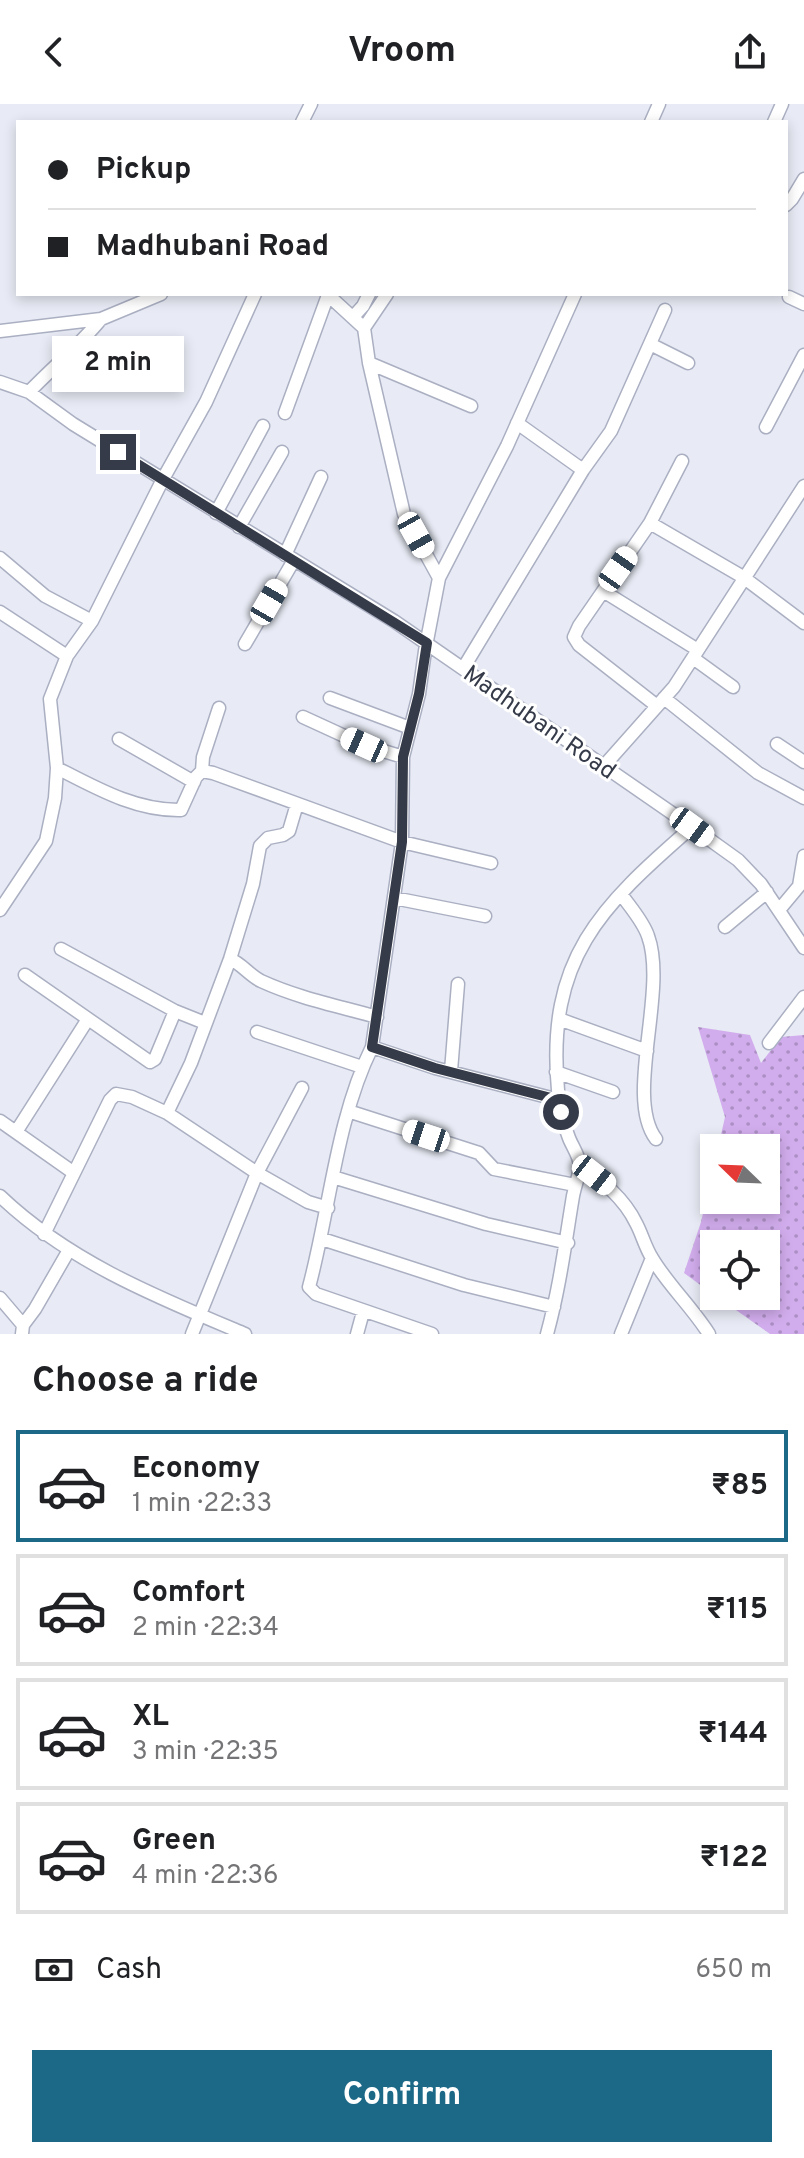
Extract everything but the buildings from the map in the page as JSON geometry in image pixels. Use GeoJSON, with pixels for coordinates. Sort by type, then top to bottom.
{"type":"FeatureCollection","features":[{"type":"Feature","properties":{"kind":"street"},"geometry":{"type":"LineString","coordinates":[[788,203],[804,179]]}},
{"type":"Feature","properties":{"kind":"street"},"geometry":{"type":"LineString","coordinates":[[0,331],[101,319],[156,296]]}},
{"type":"Feature","properties":{"kind":"street"},"geometry":{"type":"LineString","coordinates":[[0,910],[46,841],[55,798],[57,768],[50,699],[67,656],[92,621],[163,479],[206,402],[254,296]]}},
{"type":"Feature","properties":{"kind":"street"},"geometry":{"type":"LineString","coordinates":[[285,413],[327,296]]}},
{"type":"Feature","properties":{"kind":"street"},"geometry":{"type":"LineString","coordinates":[[330,296],[364,328],[369,363],[404,514],[439,578]]}},
{"type":"Feature","properties":{"kind":"street"},"geometry":{"type":"LineString","coordinates":[[353,317],[368,296]]}},
{"type":"Feature","properties":{"kind":"street"},"geometry":{"type":"LineString","coordinates":[[364,328],[386,296]]}},
{"type":"Feature","properties":{"kind":"street"},"geometry":{"type":"LineString","coordinates":[[432,1334],[407,1330],[310,1291],[309,1287],[348,1111],[372,1047],[402,842],[403,757],[419,694],[439,578],[517,423],[574,296]]}},
{"type":"Feature","properties":{"kind":"street"},"geometry":{"type":"LineString","coordinates":[[789,297],[804,304]]}},
{"type":"Feature","properties":{"kind":"street"},"geometry":{"type":"LineString","coordinates":[[464,667],[583,470],[611,431],[665,310]]}},
{"type":"Feature","properties":{"kind":"street"},"geometry":{"type":"LineString","coordinates":[[29,392],[81,344],[101,319]]}},
{"type":"Feature","properties":{"kind":"street"},"geometry":{"type":"LineString","coordinates":[[650,344],[688,363]]}},
{"type":"Feature","properties":{"kind":"street"},"geometry":{"type":"LineString","coordinates":[[766,427],[804,355]]}},
{"type":"Feature","properties":{"kind":"street"},"geometry":{"type":"LineString","coordinates":[[369,363],[471,406]]}},
{"type":"Feature","properties":{"kind":"street","name":"Madhubani Road"},"geometry":{"type":"LineString","coordinates":[[2,385],[29,392],[73,424],[427,643],[692,827],[738,860],[767,892],[804,948]]}},
{"type":"Feature","properties":{"kind":"street"},"geometry":{"type":"LineString","coordinates":[[517,423],[583,470]]}},
{"type":"Feature","properties":{"kind":"street"},"geometry":{"type":"LineString","coordinates":[[216,513],[263,426]]}},
{"type":"Feature","properties":{"kind":"street"},"geometry":{"type":"LineString","coordinates":[[239,527],[282,452]]}},
{"type":"Feature","properties":{"kind":"street"},"geometry":{"type":"LineString","coordinates":[[682,461],[650,523],[575,632],[576,641],[758,773],[804,798]]}},
{"type":"Feature","properties":{"kind":"street"},"geometry":{"type":"LineString","coordinates":[[245,644],[289,557],[321,477]]}},
{"type":"Feature","properties":{"kind":"street"},"geometry":{"type":"LineString","coordinates":[[603,767],[660,702],[696,654],[798,509],[804,486]]}},
{"type":"Feature","properties":{"kind":"street"},"geometry":{"type":"LineString","coordinates":[[650,523],[746,579],[804,623]]}},
{"type":"Feature","properties":{"kind":"street"},"geometry":{"type":"LineString","coordinates":[[0,558],[45,596],[92,621]]}},
{"type":"Feature","properties":{"kind":"street"},"geometry":{"type":"LineString","coordinates":[[603,591],[696,654],[733,687]]}},
{"type":"Feature","properties":{"kind":"street"},"geometry":{"type":"LineString","coordinates":[[0,612],[67,656]]}},
{"type":"Feature","properties":{"kind":"street"},"geometry":{"type":"LineString","coordinates":[[330,698],[410,728]]}},
{"type":"Feature","properties":{"kind":"street"},"geometry":{"type":"LineString","coordinates":[[57,768],[111,795],[168,811],[181,810],[202,771],[203,757],[219,708]]}},
{"type":"Feature","properties":{"kind":"street"},"geometry":{"type":"LineString","coordinates":[[303,717],[364,745],[403,757]]}},
{"type":"Feature","properties":{"kind":"street"},"geometry":{"type":"LineString","coordinates":[[119,739],[194,782]]}},
{"type":"Feature","properties":{"kind":"street"},"geometry":{"type":"LineString","coordinates":[[777,744],[804,762]]}},
{"type":"Feature","properties":{"kind":"street"},"geometry":{"type":"LineString","coordinates":[[202,771],[402,842],[491,863]]}},
{"type":"Feature","properties":{"kind":"street"},"geometry":{"type":"LineString","coordinates":[[167,1113],[191,1063],[230,959],[253,884],[260,846],[268,838],[289,831],[297,804]]}},
{"type":"Feature","properties":{"kind":"street"},"geometry":{"type":"LineString","coordinates":[[692,827],[646,867],[601,915],[578,949],[564,988],[556,1072],[568,1135],[580,1164],[609,1186],[620,1199],[635,1220],[652,1258],[709,1334]]}},
{"type":"Feature","properties":{"kind":"street"},"geometry":{"type":"LineString","coordinates":[[779,910],[799,886],[804,856]]}},
{"type":"Feature","properties":{"kind":"street"},"geometry":{"type":"LineString","coordinates":[[725,927],[767,892]]}},
{"type":"Feature","properties":{"kind":"street"},"geometry":{"type":"LineString","coordinates":[[621,894],[642,925],[651,946],[655,994],[647,1051],[645,1117],[656,1139]]}},
{"type":"Feature","properties":{"kind":"street"},"geometry":{"type":"LineString","coordinates":[[394,898],[485,916]]}},
{"type":"Feature","properties":{"kind":"street"},"geometry":{"type":"LineString","coordinates":[[61,949],[175,1011],[205,1023]]}},
{"type":"Feature","properties":{"kind":"street"},"geometry":{"type":"LineString","coordinates":[[230,959],[258,980],[377,1017]]}},
{"type":"Feature","properties":{"kind":"street"},"geometry":{"type":"LineString","coordinates":[[25,975],[150,1062],[155,1059],[175,1011]]}},
{"type":"Feature","properties":{"kind":"street"},"geometry":{"type":"LineString","coordinates":[[451,1071],[458,984]]}},
{"type":"Feature","properties":{"kind":"street"},"geometry":{"type":"LineString","coordinates":[[769,1043],[804,997]]}},
{"type":"Feature","properties":{"kind":"street"},"geometry":{"type":"LineString","coordinates":[[16,1132],[88,1019]]}},
{"type":"Feature","properties":{"kind":"street"},"geometry":{"type":"LineString","coordinates":[[559,1019],[647,1051]]}},
{"type":"Feature","properties":{"kind":"street"},"geometry":{"type":"LineString","coordinates":[[257,1032],[362,1067]]}},
{"type":"Feature","properties":{"kind":"street"},"geometry":{"type":"LineString","coordinates":[[372,1047],[559,1100]]}},
{"type":"Feature","properties":{"kind":"street"},"geometry":{"type":"LineString","coordinates":[[556,1072],[613,1092]]}},
{"type":"Feature","properties":{"kind":"street"},"geometry":{"type":"LineString","coordinates":[[192,1334],[257,1173],[302,1088]]}},
{"type":"Feature","properties":{"kind":"street"},"geometry":{"type":"LineString","coordinates":[[44,1234],[110,1100],[116,1094],[132,1097],[167,1113],[257,1173],[308,1202],[328,1208]]}},
{"type":"Feature","properties":{"kind":"street"},"geometry":{"type":"LineString","coordinates":[[348,1111],[479,1153],[494,1169],[575,1185]]}},
{"type":"Feature","properties":{"kind":"street"},"geometry":{"type":"LineString","coordinates":[[0,1121],[74,1173]]}},
{"type":"Feature","properties":{"kind":"street"},"geometry":{"type":"LineString","coordinates":[[547,1334],[568,1243],[580,1164]]}},
{"type":"Feature","properties":{"kind":"street"},"geometry":{"type":"LineString","coordinates":[[333,1177],[472,1220],[568,1243]]}},
{"type":"Feature","properties":{"kind":"street"},"geometry":{"type":"LineString","coordinates":[[0,1196],[28,1223],[106,1271],[245,1334]]}},
{"type":"Feature","properties":{"kind":"street"},"geometry":{"type":"LineString","coordinates":[[322,1239],[464,1285],[554,1307]]}},
{"type":"Feature","properties":{"kind":"street"},"geometry":{"type":"LineString","coordinates":[[0,1298],[22,1330],[69,1250]]}},
{"type":"Feature","properties":{"kind":"street"},"geometry":{"type":"LineString","coordinates":[[621,1334],[652,1258]]}},
{"type":"Feature","properties":{"kind":"street"},"geometry":{"type":"LineString","coordinates":[[357,1334],[363,1312]]}},
{"type":"Feature","properties":{"kind":"shaded area"},"geometry":{"type":"Polygon","coordinates":[[[698,1027],[750,1035],[761,1063],[781,1037],[804,1035],[804,1334],[770,1334],[736,1310],[780,1310],[780,1230],[700,1230],[700,1285],[684,1273],[703,1214],[780,1214],[780,1134],[721,1134],[725,1117],[698,1027]]]}},
{"type":"Feature","properties":{"kind":"route"},"geometry":{"type":"LineString","coordinates":[[118,452],[427,643],[419,694],[403,757],[402,842],[372,1047],[435,1068],[559,1100],[561,1112]]}}]}
